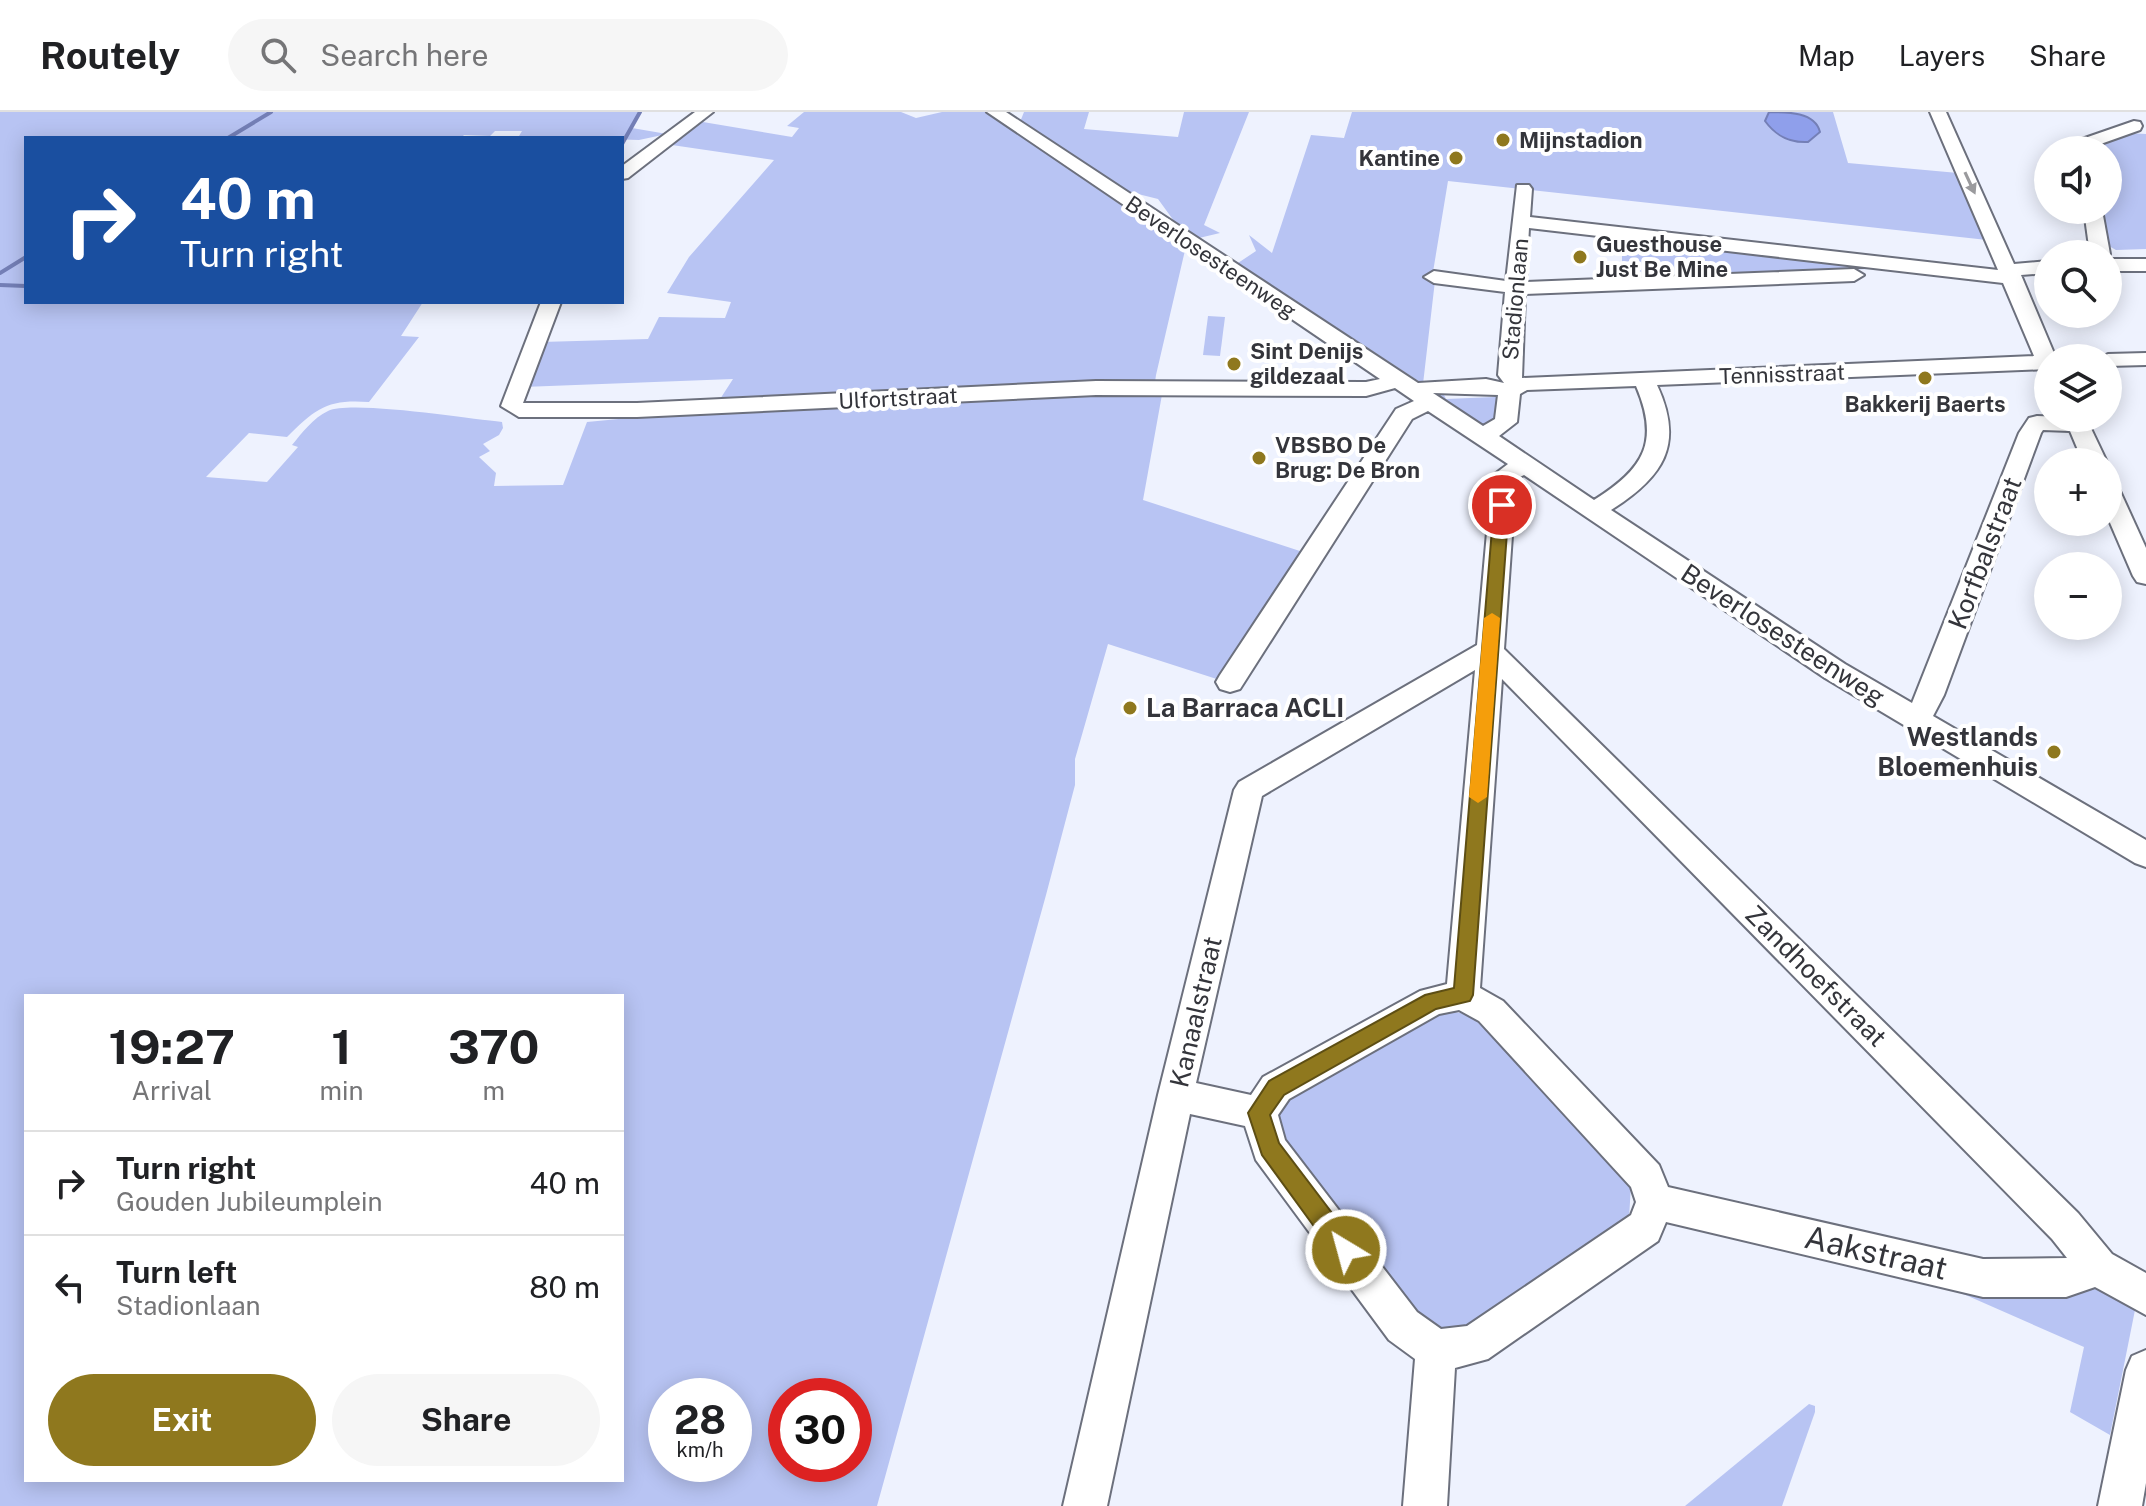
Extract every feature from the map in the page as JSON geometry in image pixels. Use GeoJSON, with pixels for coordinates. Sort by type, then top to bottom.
{"type":"FeatureCollection","features":[{"type":"Feature","properties":{"kind":"street"},"geometry":{"type":"LineString","coordinates":[[624,173],[705,112]]}},
{"type":"Feature","properties":{"kind":"street","name":"Beverlosesteenweg"},"geometry":{"type":"LineString","coordinates":[[995,112],[1396,381],[1427,394],[1482,437],[1916,721],[2146,855]]}},
{"type":"Feature","properties":{"kind":"street"},"geometry":{"type":"LineString","coordinates":[[1938,112],[2040,344]]}},
{"type":"Feature","properties":{"kind":"street"},"geometry":{"type":"LineString","coordinates":[[2104,136],[2135,123]]}},
{"type":"Feature","properties":{"kind":"street","name":"Stadionlaan"},"geometry":{"type":"LineString","coordinates":[[1482,437],[1506,422],[1512,388],[1509,375],[1523,189]]}},
{"type":"Feature","properties":{"kind":"street"},"geometry":{"type":"LineString","coordinates":[[1522,222],[1895,265],[2011,274],[2034,270]]}},
{"type":"Feature","properties":{"kind":"street"},"geometry":{"type":"LineString","coordinates":[[1611,233],[1612,284]]}},
{"type":"Feature","properties":{"kind":"street"},"geometry":{"type":"LineString","coordinates":[[1434,277],[1517,288],[1888,274],[1895,265]]}},
{"type":"Feature","properties":{"kind":"street"},"geometry":{"type":"LineString","coordinates":[[2122,265],[2146,265]]}},
{"type":"Feature","properties":{"kind":"street","name":"Ulfortstraat"},"geometry":{"type":"LineString","coordinates":[[550,304],[512,400],[513,407],[519,410],[664,409],[1096,388],[1366,389],[1396,381]]}},
{"type":"Feature","properties":{"kind":"street"},"geometry":{"type":"LineString","coordinates":[[2122,360],[2146,359]]}},
{"type":"Feature","properties":{"kind":"street","name":"Tennisstraat"},"geometry":{"type":"LineString","coordinates":[[1427,394],[1486,386],[1512,388],[1644,379],[2034,363]]}},
{"type":"Feature","properties":{"kind":"street"},"geometry":{"type":"LineString","coordinates":[[1593,511],[1642,476],[1660,443],[1662,424],[1657,404],[1644,379]]}},
{"type":"Feature","properties":{"kind":"street"},"geometry":{"type":"LineString","coordinates":[[1230,682],[1404,414],[1427,394]]}},
{"type":"Feature","properties":{"kind":"street","name":"Korfbalstraat"},"geometry":{"type":"LineString","coordinates":[[1916,721],[1930,695],[2034,427]]}},
{"type":"Feature","properties":{"kind":"street"},"geometry":{"type":"LineString","coordinates":[[1463,995],[1504,476],[1524,465]]}},
{"type":"Feature","properties":{"kind":"street"},"geometry":{"type":"LineString","coordinates":[[2122,522],[2146,576]]}},
{"type":"Feature","properties":{"kind":"street","name":"Kanaalstraat"},"geometry":{"type":"LineString","coordinates":[[1085,1506],[1176,1095],[1249,790],[1489,650]]}},
{"type":"Feature","properties":{"kind":"street","name":"Zandhoefstraat"},"geometry":{"type":"LineString","coordinates":[[1489,650],[2054,1215],[2098,1267],[2146,1295]]}},
{"type":"Feature","properties":{"kind":"street"},"geometry":{"type":"LineString","coordinates":[[1463,995],[1491,1011],[1557,1080],[1646,1177],[1655,1202],[1645,1228],[1474,1345],[1436,1350],[1403,1326],[1307,1199],[1269,1148],[1259,1113],[1276,1088],[1432,1001],[1463,995]]}},
{"type":"Feature","properties":{"kind":"street"},"geometry":{"type":"LineString","coordinates":[[1176,1095],[1259,1113]]}},
{"type":"Feature","properties":{"kind":"street","name":"Aakstraat"},"geometry":{"type":"LineString","coordinates":[[1655,1202],[1983,1278],[2066,1278],[2098,1267]]}},
{"type":"Feature","properties":{"kind":"street"},"geometry":{"type":"LineString","coordinates":[[1425,1506],[1436,1350]]}},
{"type":"Feature","properties":{"kind":"street"},"geometry":{"type":"LineString","coordinates":[[2120,1506],[2146,1370]]}},
{"type":"Feature","properties":{"kind":"shaded area"},"geometry":{"type":"Polygon","coordinates":[[[0,112],[640,112],[632,128],[667,134],[639,140],[624,140],[624,136],[519,136],[522,131],[495,131],[490,136],[24,136],[24,304],[422,304],[401,336],[419,337],[369,402],[333,404],[315,412],[287,437],[249,433],[206,477],[267,482],[298,447],[292,445],[317,418],[341,408],[361,408],[502,422],[499,435],[483,444],[490,451],[479,457],[496,473],[494,486],[563,485],[587,422],[713,410],[733,379],[523,387],[541,342],[648,339],[659,317],[725,318],[731,302],[667,293],[689,257],[774,160],[665,144],[697,121],[792,137],[799,128],[787,126],[804,112],[901,112],[916,118],[942,112],[986,112],[1157,230],[1186,246],[1156,375],[1154,389],[1163,389],[1143,500],[1306,553],[1226,682],[1108,644],[1075,759],[1075,785],[877,1506],[0,1506],[0,112]]]}},
{"type":"Feature","properties":{"kind":"shaded area"},"geometry":{"type":"Polygon","coordinates":[[[1024,112],[1089,112],[1084,129],[1178,137],[1184,112],[1249,112],[1204,225],[1220,233],[1199,238],[1174,221],[1158,199],[1126,191],[1020,122],[1024,112]]]}},
{"type":"Feature","properties":{"kind":"shaded area"},"geometry":{"type":"Polygon","coordinates":[[[1352,112],[1833,112],[1848,163],[1958,173],[1987,240],[1448,181],[1433,272],[1436,272],[1423,384],[1238,263],[1256,251],[1249,235],[1272,253],[1311,135],[1344,138],[1352,112]]]}},
{"type":"Feature","properties":{"kind":"shaded area"},"geometry":{"type":"Polygon","coordinates":[[[1769,112],[1807,117],[1813,120],[1820,132],[1808,142],[1789,140],[1765,121],[1769,112]]]}},
{"type":"Feature","properties":{"kind":"shaded area"},"geometry":{"type":"Polygon","coordinates":[[[2146,134],[2146,249],[2122,250],[2122,240],[2106,240],[2103,224],[2122,224],[2122,136],[2120,136],[2146,134]]]}},
{"type":"Feature","properties":{"kind":"shaded area"},"geometry":{"type":"Polygon","coordinates":[[[1622,240],[1870,269],[1627,278],[1622,276],[1622,240]]]}},
{"type":"Feature","properties":{"kind":"shaded area"},"geometry":{"type":"Polygon","coordinates":[[[1208,316],[1225,317],[1220,356],[1203,355],[1208,316]]]}},
{"type":"Feature","properties":{"kind":"shaded area"},"geometry":{"type":"Polygon","coordinates":[[[1490,389],[1499,390],[1495,424],[1480,427],[1428,391],[1442,391],[1446,399],[1494,397],[1490,389]]]}},
{"type":"Feature","properties":{"kind":"shaded area"},"geometry":{"type":"Polygon","coordinates":[[[1445,1010],[1481,1017],[1631,1184],[1629,1219],[1461,1331],[1422,1324],[1280,1140],[1279,1106],[1286,1093],[1445,1010]]]}},
{"type":"Feature","properties":{"kind":"shaded area"},"geometry":{"type":"Polygon","coordinates":[[[1884,1265],[2091,1281],[2133,1306],[2135,1310],[2110,1435],[2070,1412],[2084,1347],[1968,1296],[1884,1265]]]}},
{"type":"Feature","properties":{"kind":"shaded area"},"geometry":{"type":"Polygon","coordinates":[[[1809,1404],[1815,1406],[1815,1412],[1782,1506],[1685,1506],[1809,1404]]]}},
{"type":"Feature","properties":{"kind":"waterway"},"geometry":{"type":"LineString","coordinates":[[231,136],[271,112]]}},
{"type":"Feature","properties":{"kind":"waterway"},"geometry":{"type":"LineString","coordinates":[[624,140],[640,112]]}},
{"type":"Feature","properties":{"kind":"waterway"},"geometry":{"type":"LineString","coordinates":[[0,273],[24,258]]}},
{"type":"Feature","properties":{"kind":"waterway"},"geometry":{"type":"LineString","coordinates":[[0,285],[24,286]]}},
{"type":"Feature","properties":{"kind":"slow traffic"},"geometry":{"type":"LineString","coordinates":[[1478,797],[1492,618]]}},
{"type":"Feature","properties":{"kind":"place","name":"Mijnstadion"},"geometry":{"type":"Point","coordinates":[1503,140]}},
{"type":"Feature","properties":{"kind":"place","name":"Kantine"},"geometry":{"type":"Point","coordinates":[1456,158]}},
{"type":"Feature","properties":{"kind":"place","name":"Guesthouse Just Be Mine"},"geometry":{"type":"Point","coordinates":[1580,257]}},
{"type":"Feature","properties":{"kind":"place","name":"Sint Denijs gildezaal"},"geometry":{"type":"Point","coordinates":[1234,364]}},
{"type":"Feature","properties":{"kind":"place","name":"Bakkerij Baerts"},"geometry":{"type":"Point","coordinates":[1925,378]}},
{"type":"Feature","properties":{"kind":"place","name":"VBSBO De Brug: De Bron"},"geometry":{"type":"Point","coordinates":[1259,458]}},
{"type":"Feature","properties":{"kind":"place","name":"La Barraca ACLI"},"geometry":{"type":"Point","coordinates":[1130,708]}},
{"type":"Feature","properties":{"kind":"place","name":"Westlands Bloemenhuis"},"geometry":{"type":"Point","coordinates":[2054,752]}},
{"type":"Feature","properties":{"kind":"route"},"geometry":{"type":"LineString","coordinates":[[1346,1250],[1269,1148],[1259,1113],[1276,1088],[1432,1001],[1463,995],[1502,505]]}}]}
